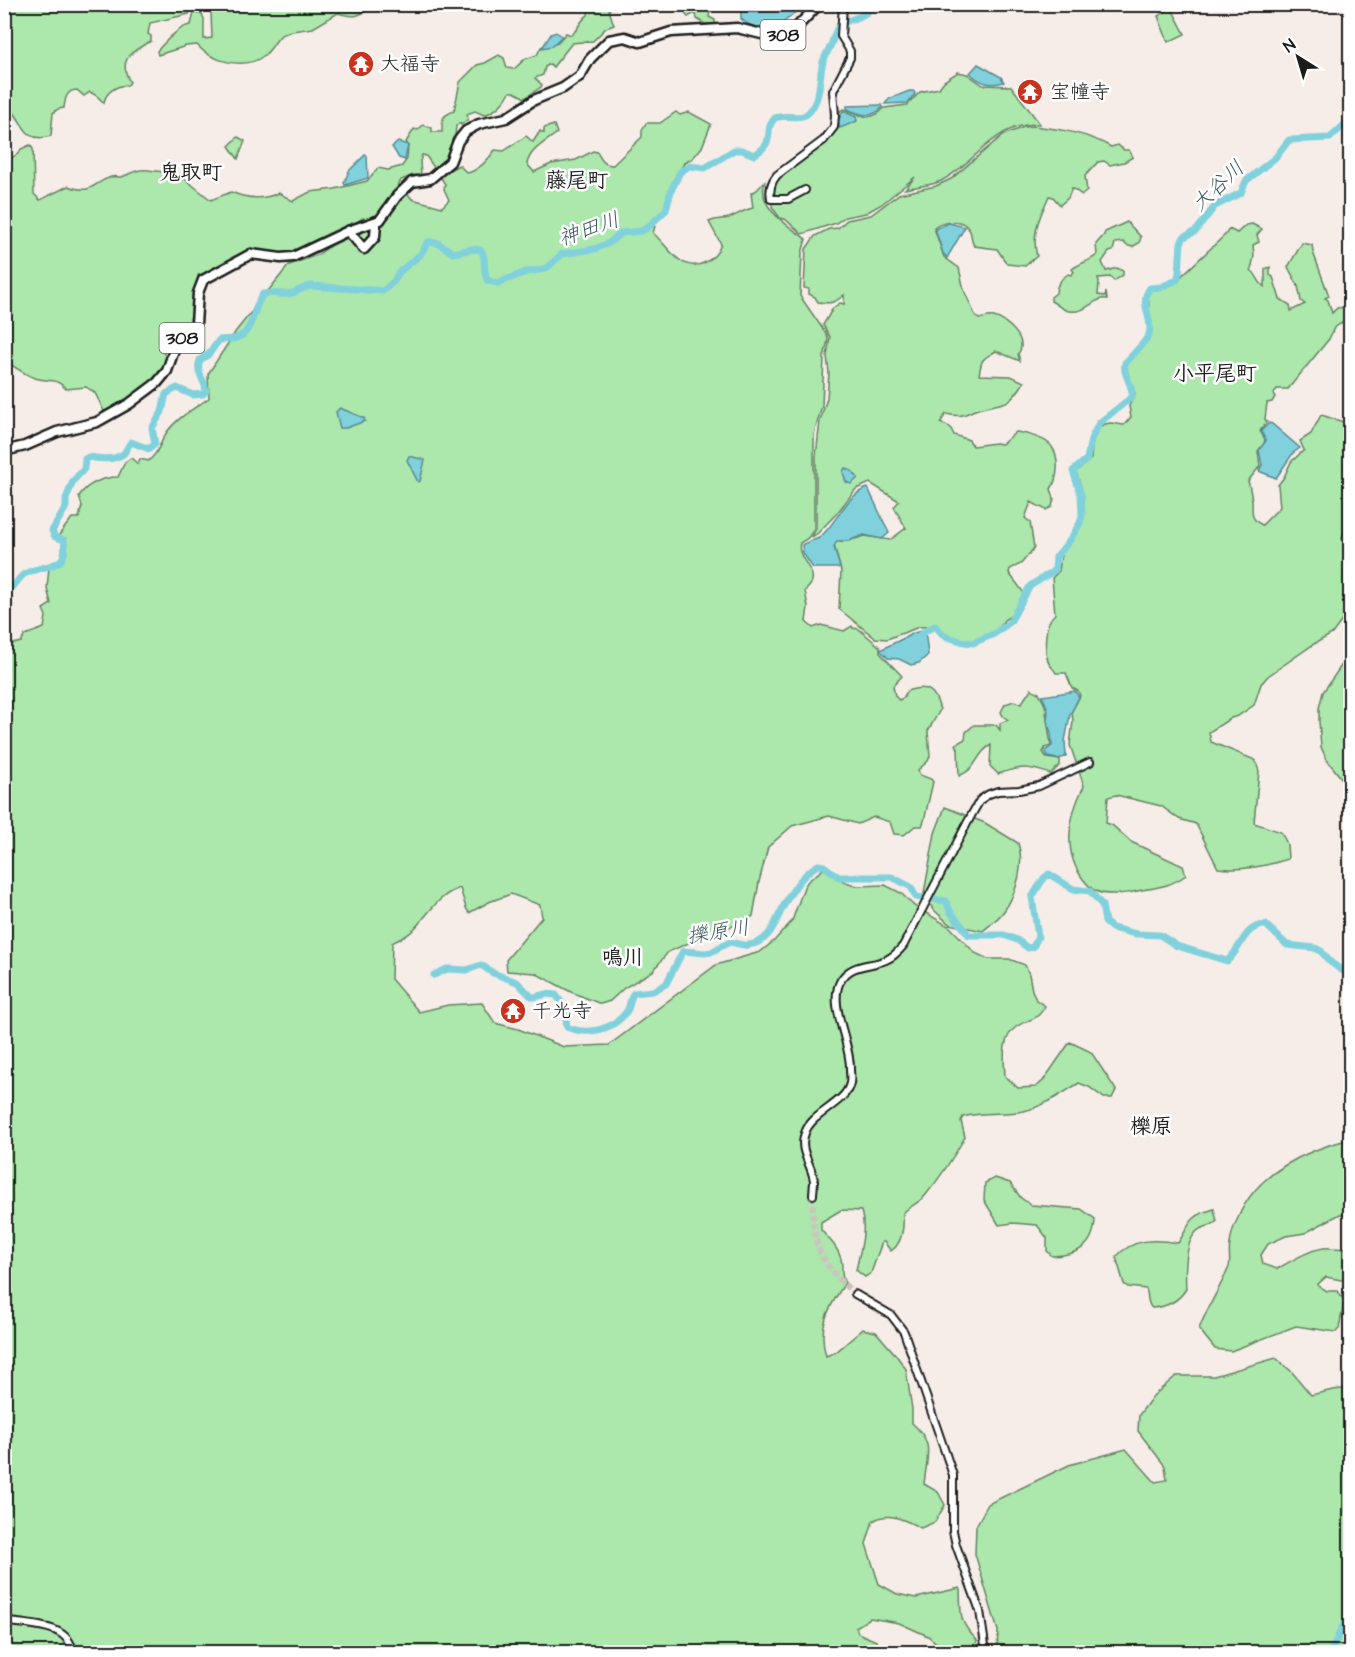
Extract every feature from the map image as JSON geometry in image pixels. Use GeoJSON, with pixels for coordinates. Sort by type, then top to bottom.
{"type":"FeatureCollection","features":[{"type":"Feature","properties":{"kind":"highway","name":"308"},"geometry":{"type":"LineString","coordinates":[[4,452],[25,446],[57,432],[98,422],[129,404],[158,383],[167,371],[176,344],[196,324],[198,293],[203,280],[251,254],[281,258],[293,257],[348,231],[376,222],[386,214],[398,196],[412,182],[430,179],[450,162],[458,141],[466,131],[479,124],[506,118],[534,100],[561,89],[580,76],[590,59],[609,40],[625,37],[640,42],[671,32],[737,28],[770,36],[781,36],[795,29],[819,4]]}},
{"type":"Feature","properties":{"kind":"highway","name":"308"},"geometry":{"type":"LineString","coordinates":[[348,231],[364,249],[375,237],[376,222]]}},
{"type":"Feature","properties":{"kind":"street"},"geometry":{"type":"LineString","coordinates":[[805,190],[784,200],[771,199],[772,183],[777,175],[824,140],[834,127],[833,91],[850,58],[850,51],[841,36],[843,4]]}},
{"type":"Feature","properties":{"kind":"street"},"geometry":{"type":"LineString","coordinates":[[813,1195],[814,1180],[802,1147],[804,1135],[808,1125],[844,1094],[850,1084],[850,1060],[836,1001],[838,987],[845,975],[858,966],[883,961],[897,953],[903,946],[978,804],[984,797],[993,792],[1028,789],[1090,762]]}},
{"type":"Feature","properties":{"kind":"street"},"geometry":{"type":"LineString","coordinates":[[4,1017],[6,1023],[4,1034]]}},
{"type":"Feature","properties":{"kind":"street"},"geometry":{"type":"LineString","coordinates":[[855,1293],[891,1315],[904,1332],[953,1475],[956,1545],[980,1611],[986,1653]]}},
{"type":"Feature","properties":{"kind":"street"},"geometry":{"type":"LineString","coordinates":[[4,1621],[59,1631],[68,1638],[73,1653]]}},
{"type":"Feature","properties":{"kind":"green space"},"geometry":{"type":"Polygon","coordinates":[[[4,5],[192,5],[189,14],[150,23],[148,34],[151,36],[151,41],[133,52],[126,62],[126,74],[130,82],[128,85],[112,90],[104,103],[90,92],[84,96],[77,90],[73,90],[67,96],[64,108],[53,113],[51,136],[41,138],[28,133],[5,105],[4,5]]]}},
{"type":"Feature","properties":{"kind":"green space"},"geometry":{"type":"Polygon","coordinates":[[[211,5],[376,5],[358,15],[338,13],[313,28],[281,35],[262,57],[246,63],[219,59],[203,51],[197,45],[158,55],[157,51],[173,35],[191,25],[194,12],[202,14],[204,19],[204,39],[212,38],[213,6],[211,5]]]}},
{"type":"Feature","properties":{"kind":"green space"},"geometry":{"type":"Polygon","coordinates":[[[588,5],[614,5],[609,10],[614,25],[606,28],[593,41],[572,43],[553,67],[550,64],[545,67],[543,75],[535,78],[542,85],[541,87],[525,98],[510,92],[492,112],[484,115],[475,111],[467,114],[468,119],[456,126],[453,156],[435,169],[426,156],[422,155],[421,176],[414,175],[401,180],[383,215],[367,221],[363,218],[337,234],[285,255],[262,253],[251,248],[245,254],[228,261],[212,272],[198,275],[190,320],[182,332],[169,329],[159,334],[159,348],[166,356],[163,370],[154,383],[128,402],[104,411],[95,393],[86,387],[66,389],[57,382],[30,376],[5,362],[4,163],[19,153],[21,149],[30,145],[33,149],[34,194],[40,200],[68,186],[87,189],[111,177],[121,177],[144,170],[176,172],[211,200],[231,192],[255,198],[279,193],[293,201],[310,192],[367,181],[378,168],[388,170],[402,166],[407,159],[408,145],[406,142],[414,129],[418,130],[423,125],[432,128],[432,132],[442,132],[443,118],[454,111],[460,82],[477,65],[499,55],[504,58],[507,68],[514,69],[525,59],[537,55],[541,47],[558,42],[566,33],[571,35],[588,15],[588,5]]]}},
{"type":"Feature","properties":{"kind":"green space"},"geometry":{"type":"Polygon","coordinates":[[[700,5],[707,5],[710,9],[709,17],[715,20],[715,24],[705,24],[697,19],[696,14],[688,17],[686,15],[686,11],[691,7],[697,8],[700,5]]]}},
{"type":"Feature","properties":{"kind":"green space"},"geometry":{"type":"Polygon","coordinates":[[[1170,9],[1185,34],[1168,42],[1158,16],[1170,9]]]}},
{"type":"Feature","properties":{"kind":"green space"},"geometry":{"type":"Polygon","coordinates":[[[958,72],[967,74],[983,85],[1011,86],[1040,124],[1024,125],[1010,130],[941,181],[905,189],[915,177],[882,204],[866,213],[845,217],[836,223],[802,234],[785,219],[780,218],[772,207],[774,183],[777,177],[826,142],[832,135],[840,111],[843,109],[870,116],[879,113],[884,108],[907,105],[920,92],[939,88],[944,81],[958,72]]]}},
{"type":"Feature","properties":{"kind":"green space"},"geometry":{"type":"Polygon","coordinates":[[[676,112],[680,115],[689,112],[711,124],[702,147],[693,158],[684,163],[668,193],[664,212],[657,219],[653,233],[676,258],[690,265],[697,265],[711,258],[721,244],[709,222],[729,218],[753,208],[751,193],[765,181],[763,191],[769,208],[806,239],[802,253],[800,296],[827,335],[828,340],[824,357],[822,406],[814,434],[814,529],[808,538],[800,543],[802,556],[812,579],[811,585],[805,591],[808,607],[806,622],[813,628],[821,625],[844,631],[852,626],[859,629],[880,647],[880,653],[902,676],[893,686],[895,696],[899,700],[907,691],[920,688],[930,690],[936,698],[940,710],[928,731],[930,756],[918,770],[920,775],[933,782],[924,821],[922,826],[915,826],[904,835],[894,834],[890,822],[874,817],[858,824],[829,816],[792,826],[768,847],[753,916],[741,925],[722,928],[668,952],[653,971],[624,988],[610,1001],[601,1004],[571,992],[535,973],[507,971],[506,960],[542,917],[540,905],[511,894],[469,913],[460,888],[446,895],[411,932],[392,943],[391,979],[419,1012],[448,1005],[482,1003],[495,1023],[518,1029],[564,1047],[609,1045],[716,965],[760,952],[774,941],[792,921],[808,881],[826,867],[836,872],[843,881],[857,886],[885,885],[901,893],[914,906],[950,927],[975,953],[988,959],[1009,959],[1025,965],[1036,1000],[1045,1006],[1035,1018],[1020,1024],[1008,1037],[1004,1063],[1005,1076],[1018,1088],[1036,1087],[1043,1081],[1070,1042],[1091,1052],[1116,1090],[1112,1098],[1104,1098],[1079,1083],[1032,1109],[963,1117],[961,1121],[965,1137],[956,1153],[925,1196],[903,1213],[903,1229],[898,1244],[891,1251],[882,1242],[871,1273],[865,1277],[856,1270],[863,1233],[861,1211],[841,1210],[821,1222],[821,1230],[840,1255],[845,1283],[826,1317],[823,1335],[826,1356],[836,1352],[863,1329],[876,1332],[896,1355],[906,1369],[912,1423],[927,1443],[928,1457],[924,1484],[938,1492],[945,1505],[935,1522],[921,1528],[891,1517],[873,1521],[866,1544],[879,1584],[897,1594],[916,1598],[960,1588],[962,1617],[966,1628],[977,1640],[975,1650],[954,1652],[940,1646],[928,1636],[899,1623],[870,1618],[856,1627],[858,1633],[876,1641],[884,1649],[894,1652],[5,1652],[4,646],[21,642],[25,635],[44,628],[46,616],[43,609],[51,604],[47,588],[49,567],[59,564],[63,559],[66,543],[59,535],[72,518],[79,518],[82,506],[79,496],[96,482],[118,477],[125,462],[131,458],[138,464],[140,459],[148,461],[155,454],[171,427],[209,398],[208,374],[236,331],[289,265],[317,255],[342,238],[379,224],[386,219],[400,196],[407,193],[412,199],[442,207],[449,200],[441,178],[442,174],[459,165],[467,173],[471,172],[483,164],[495,150],[504,151],[526,136],[533,142],[540,131],[544,133],[544,128],[554,125],[557,133],[531,154],[527,164],[534,172],[551,164],[576,160],[593,151],[597,152],[605,163],[613,165],[642,137],[642,130],[646,123],[660,123],[676,112]]]}},
{"type":"Feature","properties":{"kind":"green space"},"geometry":{"type":"Polygon","coordinates":[[[1033,126],[1083,135],[1111,147],[1118,145],[1124,150],[1129,150],[1133,157],[1110,165],[1104,161],[1098,162],[1085,176],[1087,191],[1082,195],[1072,188],[1068,198],[1060,205],[1049,196],[1036,233],[1037,256],[1025,266],[1007,264],[997,249],[974,246],[970,231],[963,224],[948,222],[934,228],[944,257],[959,268],[964,290],[976,317],[979,319],[994,317],[1005,322],[1015,331],[1021,343],[1018,354],[1020,361],[996,351],[983,360],[979,375],[1011,376],[1024,382],[1014,396],[1005,403],[966,414],[946,414],[940,423],[950,427],[954,435],[969,440],[973,446],[1002,444],[1016,432],[1036,437],[1050,444],[1055,452],[1057,463],[1057,474],[1051,489],[1054,498],[1052,507],[1046,510],[1031,502],[1025,518],[1030,522],[1034,548],[1021,564],[1010,569],[1009,573],[1024,593],[1014,614],[1004,620],[998,630],[973,641],[946,635],[937,626],[919,627],[887,639],[875,638],[839,609],[841,571],[834,545],[836,542],[865,536],[890,540],[906,528],[894,507],[899,501],[870,483],[856,489],[837,513],[812,537],[816,528],[816,456],[820,421],[827,398],[829,373],[827,356],[830,337],[823,325],[833,308],[840,303],[844,304],[844,295],[832,302],[818,302],[809,294],[809,289],[804,288],[806,249],[815,236],[829,229],[838,228],[847,220],[871,215],[899,194],[936,186],[951,179],[1003,135],[1033,126]]]}},
{"type":"Feature","properties":{"kind":"green space"},"geometry":{"type":"Polygon","coordinates":[[[238,137],[245,141],[238,159],[229,146],[238,137]]]}},
{"type":"Feature","properties":{"kind":"green space"},"geometry":{"type":"Polygon","coordinates":[[[1127,222],[1141,237],[1139,243],[1132,247],[1124,242],[1115,243],[1113,251],[1109,252],[1102,262],[1106,271],[1117,268],[1123,271],[1123,275],[1114,281],[1110,277],[1098,278],[1098,295],[1105,296],[1106,292],[1107,299],[1098,300],[1075,311],[1064,309],[1051,301],[1051,297],[1056,293],[1062,280],[1074,272],[1072,269],[1097,255],[1096,244],[1105,232],[1127,222]]]}},
{"type":"Feature","properties":{"kind":"green space"},"geometry":{"type":"Polygon","coordinates":[[[1252,224],[1262,229],[1257,235],[1259,242],[1253,245],[1254,256],[1251,270],[1265,287],[1265,269],[1270,267],[1270,275],[1273,277],[1280,299],[1290,305],[1291,311],[1305,304],[1301,301],[1298,286],[1288,267],[1302,243],[1312,245],[1329,296],[1325,298],[1328,300],[1332,313],[1337,308],[1350,304],[1350,317],[1334,328],[1329,339],[1288,389],[1277,389],[1272,402],[1267,403],[1265,419],[1267,422],[1260,431],[1265,439],[1258,451],[1260,466],[1248,481],[1253,517],[1262,525],[1280,507],[1278,485],[1291,462],[1304,450],[1300,441],[1311,434],[1321,415],[1350,424],[1350,516],[1342,538],[1350,556],[1350,603],[1343,619],[1332,634],[1268,676],[1261,684],[1254,705],[1209,732],[1211,742],[1255,760],[1259,771],[1254,823],[1281,832],[1287,844],[1288,859],[1253,867],[1218,868],[1196,824],[1179,819],[1161,806],[1116,795],[1108,797],[1106,823],[1112,825],[1131,842],[1183,866],[1186,875],[1160,887],[1119,894],[1101,893],[1092,889],[1083,879],[1076,868],[1070,845],[1072,821],[1084,786],[1070,745],[1072,711],[1080,696],[1078,691],[1072,688],[1066,673],[1056,673],[1047,656],[1047,629],[1055,614],[1052,578],[1059,571],[1062,550],[1072,539],[1080,523],[1084,502],[1076,472],[1091,459],[1096,431],[1104,424],[1124,425],[1131,417],[1129,406],[1135,393],[1126,365],[1151,335],[1148,294],[1151,289],[1162,288],[1174,283],[1229,229],[1237,233],[1246,225],[1252,224]]]}},
{"type":"Feature","properties":{"kind":"green space"},"geometry":{"type":"Polygon","coordinates":[[[1350,653],[1350,789],[1327,760],[1321,747],[1319,708],[1323,692],[1350,653]]]}},
{"type":"Feature","properties":{"kind":"green space"},"geometry":{"type":"Polygon","coordinates":[[[1031,689],[1039,693],[1045,705],[1051,746],[1045,748],[1043,752],[1047,758],[1060,760],[1060,765],[1051,774],[1024,768],[998,774],[990,766],[991,745],[970,769],[959,776],[956,744],[965,739],[966,732],[974,725],[996,725],[1000,730],[1000,723],[1008,720],[1001,712],[1005,704],[1014,701],[1021,704],[1031,689]]]}},
{"type":"Feature","properties":{"kind":"green space"},"geometry":{"type":"Polygon","coordinates":[[[945,807],[985,823],[1018,843],[1021,860],[1013,896],[1002,914],[983,931],[949,924],[933,909],[924,893],[935,833],[945,807]]]}},
{"type":"Feature","properties":{"kind":"green space"},"geometry":{"type":"Polygon","coordinates":[[[1350,1139],[1350,1215],[1340,1214],[1305,1233],[1286,1236],[1268,1244],[1261,1255],[1263,1264],[1277,1269],[1318,1249],[1350,1247],[1350,1277],[1341,1280],[1326,1277],[1317,1285],[1327,1291],[1338,1291],[1344,1301],[1339,1329],[1336,1332],[1296,1326],[1231,1351],[1215,1349],[1199,1329],[1229,1267],[1229,1247],[1232,1234],[1246,1202],[1257,1188],[1284,1166],[1316,1150],[1350,1139]]]}},
{"type":"Feature","properties":{"kind":"green space"},"geometry":{"type":"Polygon","coordinates":[[[995,1178],[1010,1183],[1021,1198],[1031,1205],[1081,1209],[1095,1219],[1092,1236],[1088,1243],[1070,1254],[1052,1256],[1047,1251],[1047,1238],[1037,1225],[1013,1223],[999,1225],[984,1200],[985,1183],[995,1178]]]}},
{"type":"Feature","properties":{"kind":"green space"},"geometry":{"type":"Polygon","coordinates":[[[1214,1209],[1217,1221],[1196,1232],[1189,1244],[1186,1259],[1186,1289],[1176,1300],[1167,1305],[1152,1308],[1146,1289],[1128,1287],[1124,1284],[1116,1257],[1123,1251],[1145,1241],[1178,1243],[1194,1218],[1214,1209]]]}},
{"type":"Feature","properties":{"kind":"green space"},"geometry":{"type":"Polygon","coordinates":[[[1276,1358],[1292,1372],[1311,1395],[1350,1388],[1350,1652],[997,1652],[998,1631],[975,1554],[976,1526],[988,1504],[1069,1465],[1126,1449],[1155,1482],[1167,1480],[1165,1466],[1138,1431],[1139,1415],[1153,1396],[1176,1376],[1214,1376],[1276,1358]]]}},
{"type":"Feature","properties":{"kind":"water"},"geometry":{"type":"Polygon","coordinates":[[[746,4],[802,5],[782,23],[774,27],[758,28],[741,19],[741,8],[746,4]]]}},
{"type":"Feature","properties":{"kind":"water"},"geometry":{"type":"Polygon","coordinates":[[[556,32],[562,36],[552,46],[542,48],[551,34],[556,32]]]}},
{"type":"Feature","properties":{"kind":"water"},"geometry":{"type":"Polygon","coordinates":[[[978,64],[1001,77],[1004,82],[990,84],[978,79],[970,73],[978,64]]]}},
{"type":"Feature","properties":{"kind":"water"},"geometry":{"type":"Polygon","coordinates":[[[914,91],[915,94],[908,103],[885,104],[889,99],[914,91]]]}},
{"type":"Feature","properties":{"kind":"water"},"geometry":{"type":"Polygon","coordinates":[[[882,105],[879,111],[870,114],[861,114],[847,109],[847,106],[882,105]]]}},
{"type":"Feature","properties":{"kind":"water"},"geometry":{"type":"Polygon","coordinates":[[[843,111],[856,117],[857,121],[840,128],[838,121],[843,111]]]}},
{"type":"Feature","properties":{"kind":"water"},"geometry":{"type":"Polygon","coordinates":[[[398,142],[408,145],[405,160],[399,158],[392,147],[398,142]]]}},
{"type":"Feature","properties":{"kind":"water"},"geometry":{"type":"Polygon","coordinates":[[[365,155],[367,156],[368,178],[345,185],[349,171],[365,155]]]}},
{"type":"Feature","properties":{"kind":"water"},"geometry":{"type":"Polygon","coordinates":[[[949,223],[965,227],[947,258],[935,229],[949,223]]]}},
{"type":"Feature","properties":{"kind":"water"},"geometry":{"type":"Polygon","coordinates":[[[340,408],[364,418],[365,421],[340,428],[336,412],[340,408]]]}},
{"type":"Feature","properties":{"kind":"water"},"geometry":{"type":"Polygon","coordinates":[[[1269,423],[1300,448],[1293,453],[1276,478],[1259,471],[1262,465],[1259,450],[1266,441],[1261,431],[1269,423]]]}},
{"type":"Feature","properties":{"kind":"water"},"geometry":{"type":"Polygon","coordinates":[[[409,456],[425,460],[418,482],[407,460],[409,456]]]}},
{"type":"Feature","properties":{"kind":"water"},"geometry":{"type":"Polygon","coordinates":[[[845,468],[852,471],[858,478],[851,484],[846,482],[843,472],[845,468]]]}},
{"type":"Feature","properties":{"kind":"water"},"geometry":{"type":"Polygon","coordinates":[[[868,488],[889,533],[882,539],[864,535],[848,541],[837,541],[834,547],[840,568],[813,568],[803,553],[802,545],[825,533],[847,503],[868,488]]]}},
{"type":"Feature","properties":{"kind":"water"},"geometry":{"type":"Polygon","coordinates":[[[925,630],[928,655],[919,663],[911,665],[899,659],[888,658],[880,650],[914,633],[925,630]]]}},
{"type":"Feature","properties":{"kind":"water"},"geometry":{"type":"Polygon","coordinates":[[[1075,691],[1079,697],[1070,715],[1065,741],[1066,757],[1057,759],[1048,757],[1045,751],[1052,746],[1051,733],[1047,721],[1048,709],[1042,696],[1075,691]]]}},
{"type":"Feature","properties":{"kind":"waterway","name":"神田川"},"geometry":{"type":"LineString","coordinates":[[4,588],[13,586],[27,572],[55,564],[62,559],[65,550],[64,540],[55,537],[52,531],[66,507],[66,499],[73,481],[84,469],[85,459],[89,457],[115,458],[124,453],[131,442],[149,449],[155,444],[152,428],[162,412],[166,394],[177,388],[193,395],[203,394],[206,391],[199,372],[200,360],[209,354],[219,340],[235,339],[244,334],[263,294],[288,294],[312,286],[383,291],[394,281],[399,272],[420,255],[428,242],[438,243],[453,253],[472,249],[481,250],[488,281],[498,283],[526,272],[548,267],[562,254],[595,249],[609,243],[621,233],[641,231],[666,210],[671,191],[680,172],[689,166],[705,168],[734,150],[742,150],[754,155],[766,145],[771,123],[775,118],[798,117],[807,114],[814,106],[818,95],[823,60],[838,27],[866,13],[872,4]]}},
{"type":"Feature","properties":{"kind":"waterway","name":"大谷川"},"geometry":{"type":"LineString","coordinates":[[919,636],[935,626],[944,636],[964,642],[973,643],[994,634],[1010,622],[1030,586],[1055,570],[1056,557],[1070,540],[1082,515],[1081,495],[1073,471],[1087,459],[1091,439],[1099,423],[1132,397],[1125,372],[1125,363],[1149,334],[1150,322],[1145,299],[1150,288],[1161,287],[1177,280],[1181,243],[1184,237],[1196,231],[1215,206],[1241,193],[1246,181],[1276,157],[1289,140],[1330,138],[1350,123]]}},
{"type":"Feature","properties":{"kind":"waterway","name":"擽原川"},"geometry":{"type":"LineString","coordinates":[[434,975],[447,969],[467,970],[481,965],[493,973],[517,982],[531,996],[556,995],[564,1006],[567,1027],[583,1031],[600,1030],[622,1018],[634,993],[653,991],[666,984],[683,951],[705,953],[730,942],[746,945],[761,941],[770,932],[797,884],[818,865],[824,866],[839,877],[892,877],[911,887],[916,897],[946,901],[950,911],[969,935],[1004,935],[1028,948],[1033,947],[1038,937],[1032,897],[1049,874],[1073,889],[1090,891],[1102,905],[1105,922],[1112,928],[1136,934],[1160,935],[1177,946],[1227,961],[1252,929],[1266,925],[1287,945],[1315,948],[1341,970],[1350,972]]}},
{"type":"Feature","properties":{"kind":"waterway"},"geometry":{"type":"LineString","coordinates":[[1330,1652],[1350,1613]]}},
{"type":"Feature","properties":{"kind":"tunnel"},"geometry":{"type":"LineString","coordinates":[[813,1195],[814,1226],[819,1250],[833,1272],[855,1294]]}},
{"type":"Feature","properties":{"kind":"place","name":"大福寺"},"geometry":{"type":"Point","coordinates":[361,64]}},
{"type":"Feature","properties":{"kind":"place","name":"宝幢寺"},"geometry":{"type":"Point","coordinates":[1030,92]}},
{"type":"Feature","properties":{"kind":"place","name":"千光寺"},"geometry":{"type":"Point","coordinates":[513,1011]}},
{"type":"Feature","properties":{"kind":"district","name":"鬼取町"},"geometry":{"type":"Point","coordinates":[191,172]}},
{"type":"Feature","properties":{"kind":"district","name":"藤尾町"},"geometry":{"type":"Point","coordinates":[577,180]}},
{"type":"Feature","properties":{"kind":"district","name":"小平尾町"},"geometry":{"type":"Point","coordinates":[1215,373]}},
{"type":"Feature","properties":{"kind":"district","name":"鳴川"},"geometry":{"type":"Point","coordinates":[623,957]}},
{"type":"Feature","properties":{"kind":"district","name":"櫟原"},"geometry":{"type":"Point","coordinates":[1151,1126]}}]}
